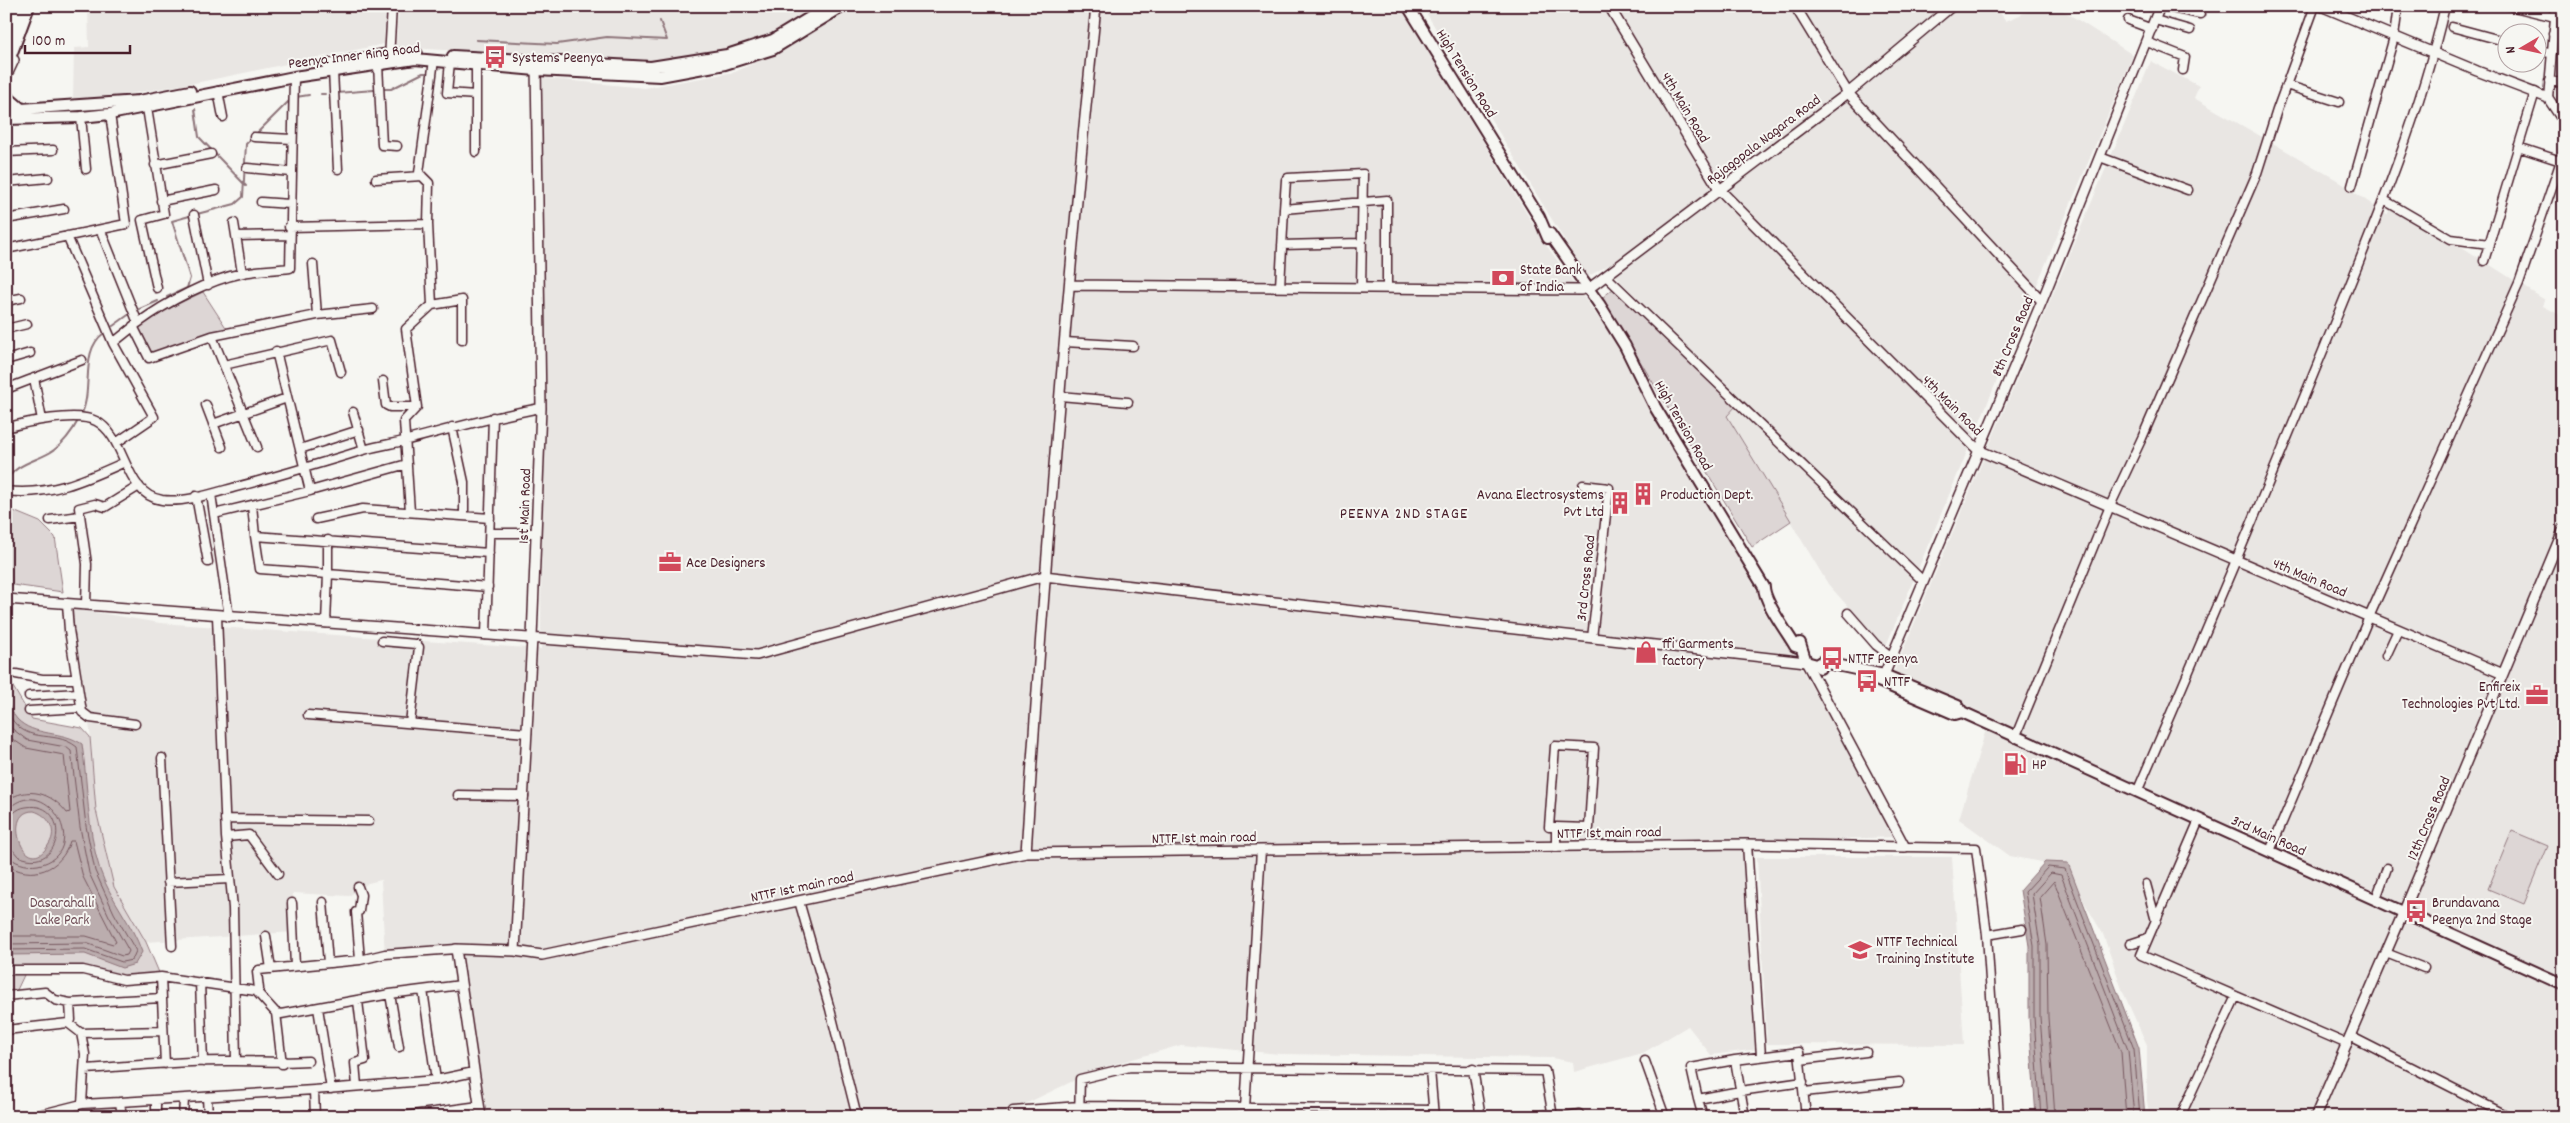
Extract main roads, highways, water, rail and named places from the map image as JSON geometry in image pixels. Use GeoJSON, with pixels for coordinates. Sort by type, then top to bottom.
{"type":"FeatureCollection","features":[{"type":"Feature","properties":{"kind":"highway"},"geometry":{"type":"LineString","coordinates":[[6,17],[10,6]]}},
{"type":"Feature","properties":{"kind":"highway"},"geometry":{"type":"LineString","coordinates":[[6,44],[20,6]]}},
{"type":"Feature","properties":{"kind":"highway"},"geometry":{"type":"LineString","coordinates":[[6,66],[28,6]]}},
{"type":"Feature","properties":{"kind":"highway"},"geometry":{"type":"LineString","coordinates":[[6,97],[20,109]]}},
{"type":"Feature","properties":{"kind":"main road","name":"Peenya Inner Ring Road"},"geometry":{"type":"LineString","coordinates":[[6,119],[81,118],[110,114],[147,108],[218,91],[386,60],[434,60],[476,66],[651,67],[727,55],[773,40],[830,6]]}},
{"type":"Feature","properties":{"kind":"main road","name":"Peenya Inner Ring Road"},"geometry":{"type":"LineString","coordinates":[[6,110],[139,102],[420,54],[660,76],[725,64],[773,49],[843,6]]}},
{"type":"Feature","properties":{"kind":"main road","name":"High Tension Road"},"geometry":{"type":"LineString","coordinates":[[1408,6],[1547,232],[1547,237],[1584,290],[1620,349],[1628,355],[1655,407],[1764,587],[1769,589],[1800,643],[1806,662]]}},
{"type":"Feature","properties":{"kind":"main road","name":"3rd Main Road"},"geometry":{"type":"LineString","coordinates":[[1806,662],[1817,665],[1820,669],[1883,682],[1955,714],[1962,712]]}},
{"type":"Feature","properties":{"kind":"main road","name":"3rd Main Road"},"geometry":{"type":"LineString","coordinates":[[1817,665],[1822,662],[1884,675],[1958,706],[1962,712],[2015,738],[2564,984]]}},
{"type":"Feature","properties":{"kind":"water","name":"Dasarahalli Lake Park"},"geometry":{"type":"Polygon","coordinates":[[[6,698],[15,717],[24,725],[32,729],[66,737],[82,744],[90,823],[100,870],[109,891],[133,931],[142,952],[135,964],[122,968],[85,954],[6,955],[6,698]],[[34,811],[24,814],[19,821],[18,832],[20,842],[25,851],[32,856],[40,854],[52,839],[50,824],[39,813],[34,811]]]}},
{"type":"Feature","properties":{"kind":"water"},"geometry":{"type":"Polygon","coordinates":[[[2045,862],[2068,863],[2139,1048],[2145,1117],[2036,1117],[2029,1017],[2029,946],[2020,890],[2045,862]]]}},
{"type":"Feature","properties":{"kind":"waterway"},"geometry":{"type":"LineString","coordinates":[[476,40],[557,44],[607,37],[667,40],[660,21]]}},
{"type":"Feature","properties":{"kind":"waterway"},"geometry":{"type":"LineString","coordinates":[[385,89],[391,89],[423,73],[428,73]]}},
{"type":"Feature","properties":{"kind":"waterway"},"geometry":{"type":"LineString","coordinates":[[337,93],[374,90]]}},
{"type":"Feature","properties":{"kind":"waterway"},"geometry":{"type":"LineString","coordinates":[[296,97],[309,95]]}},
{"type":"Feature","properties":{"kind":"waterway"},"geometry":{"type":"LineString","coordinates":[[256,134],[290,100]]}},
{"type":"Feature","properties":{"kind":"waterway"},"geometry":{"type":"LineString","coordinates":[[195,109],[199,137],[246,186]]}},
{"type":"Feature","properties":{"kind":"waterway"},"geometry":{"type":"LineString","coordinates":[[197,214],[235,204],[243,197],[246,144],[251,139]]}},
{"type":"Feature","properties":{"kind":"waterway"},"geometry":{"type":"LineString","coordinates":[[167,297],[187,288],[190,278],[172,221],[193,215]]}},
{"type":"Feature","properties":{"kind":"waterway"},"geometry":{"type":"LineString","coordinates":[[135,311],[158,301]]}},
{"type":"Feature","properties":{"kind":"waterway"},"geometry":{"type":"LineString","coordinates":[[113,326],[131,313]]}},
{"type":"Feature","properties":{"kind":"waterway"},"geometry":{"type":"LineString","coordinates":[[81,415],[87,395],[89,361],[92,350],[96,341],[104,333]]}},
{"type":"Feature","properties":{"kind":"waterway"},"geometry":{"type":"LineString","coordinates":[[6,483],[14,471],[58,447],[79,419]]}},
{"type":"Feature","properties":{"kind":"place","name":"Systems Peenya"},"geometry":{"type":"Point","coordinates":[495,57]}},
{"type":"Feature","properties":{"kind":"place","name":"State Bank of India"},"geometry":{"type":"Point","coordinates":[1503,278]}},
{"type":"Feature","properties":{"kind":"place","name":"Production Dept."},"geometry":{"type":"Point","coordinates":[1643,494]}},
{"type":"Feature","properties":{"kind":"place","name":"Avana Electrosystems Pvt Ltd"},"geometry":{"type":"Point","coordinates":[1620,503]}},
{"type":"Feature","properties":{"kind":"place","name":"Ace Designers"},"geometry":{"type":"Point","coordinates":[670,562]}},
{"type":"Feature","properties":{"kind":"place","name":"ffi Garments factory"},"geometry":{"type":"Point","coordinates":[1646,652]}},
{"type":"Feature","properties":{"kind":"place","name":"NTTF Peenya"},"geometry":{"type":"Point","coordinates":[1832,658]}},
{"type":"Feature","properties":{"kind":"place","name":"NTTF"},"geometry":{"type":"Point","coordinates":[1867,681]}},
{"type":"Feature","properties":{"kind":"place","name":"Enfireix Technologies Pvt Ltd."},"geometry":{"type":"Point","coordinates":[2537,695]}},
{"type":"Feature","properties":{"kind":"place","name":"HP"},"geometry":{"type":"Point","coordinates":[2015,764]}},
{"type":"Feature","properties":{"kind":"place","name":"Brundavana Peenya 2nd Stage"},"geometry":{"type":"Point","coordinates":[2416,911]}},
{"type":"Feature","properties":{"kind":"place","name":"NTTF Technical Training Institute"},"geometry":{"type":"Point","coordinates":[1860,950]}},
{"type":"Feature","properties":{"kind":"district","name":"PEENYA 2ND STAGE"},"geometry":{"type":"Point","coordinates":[1404,512]}}]}
